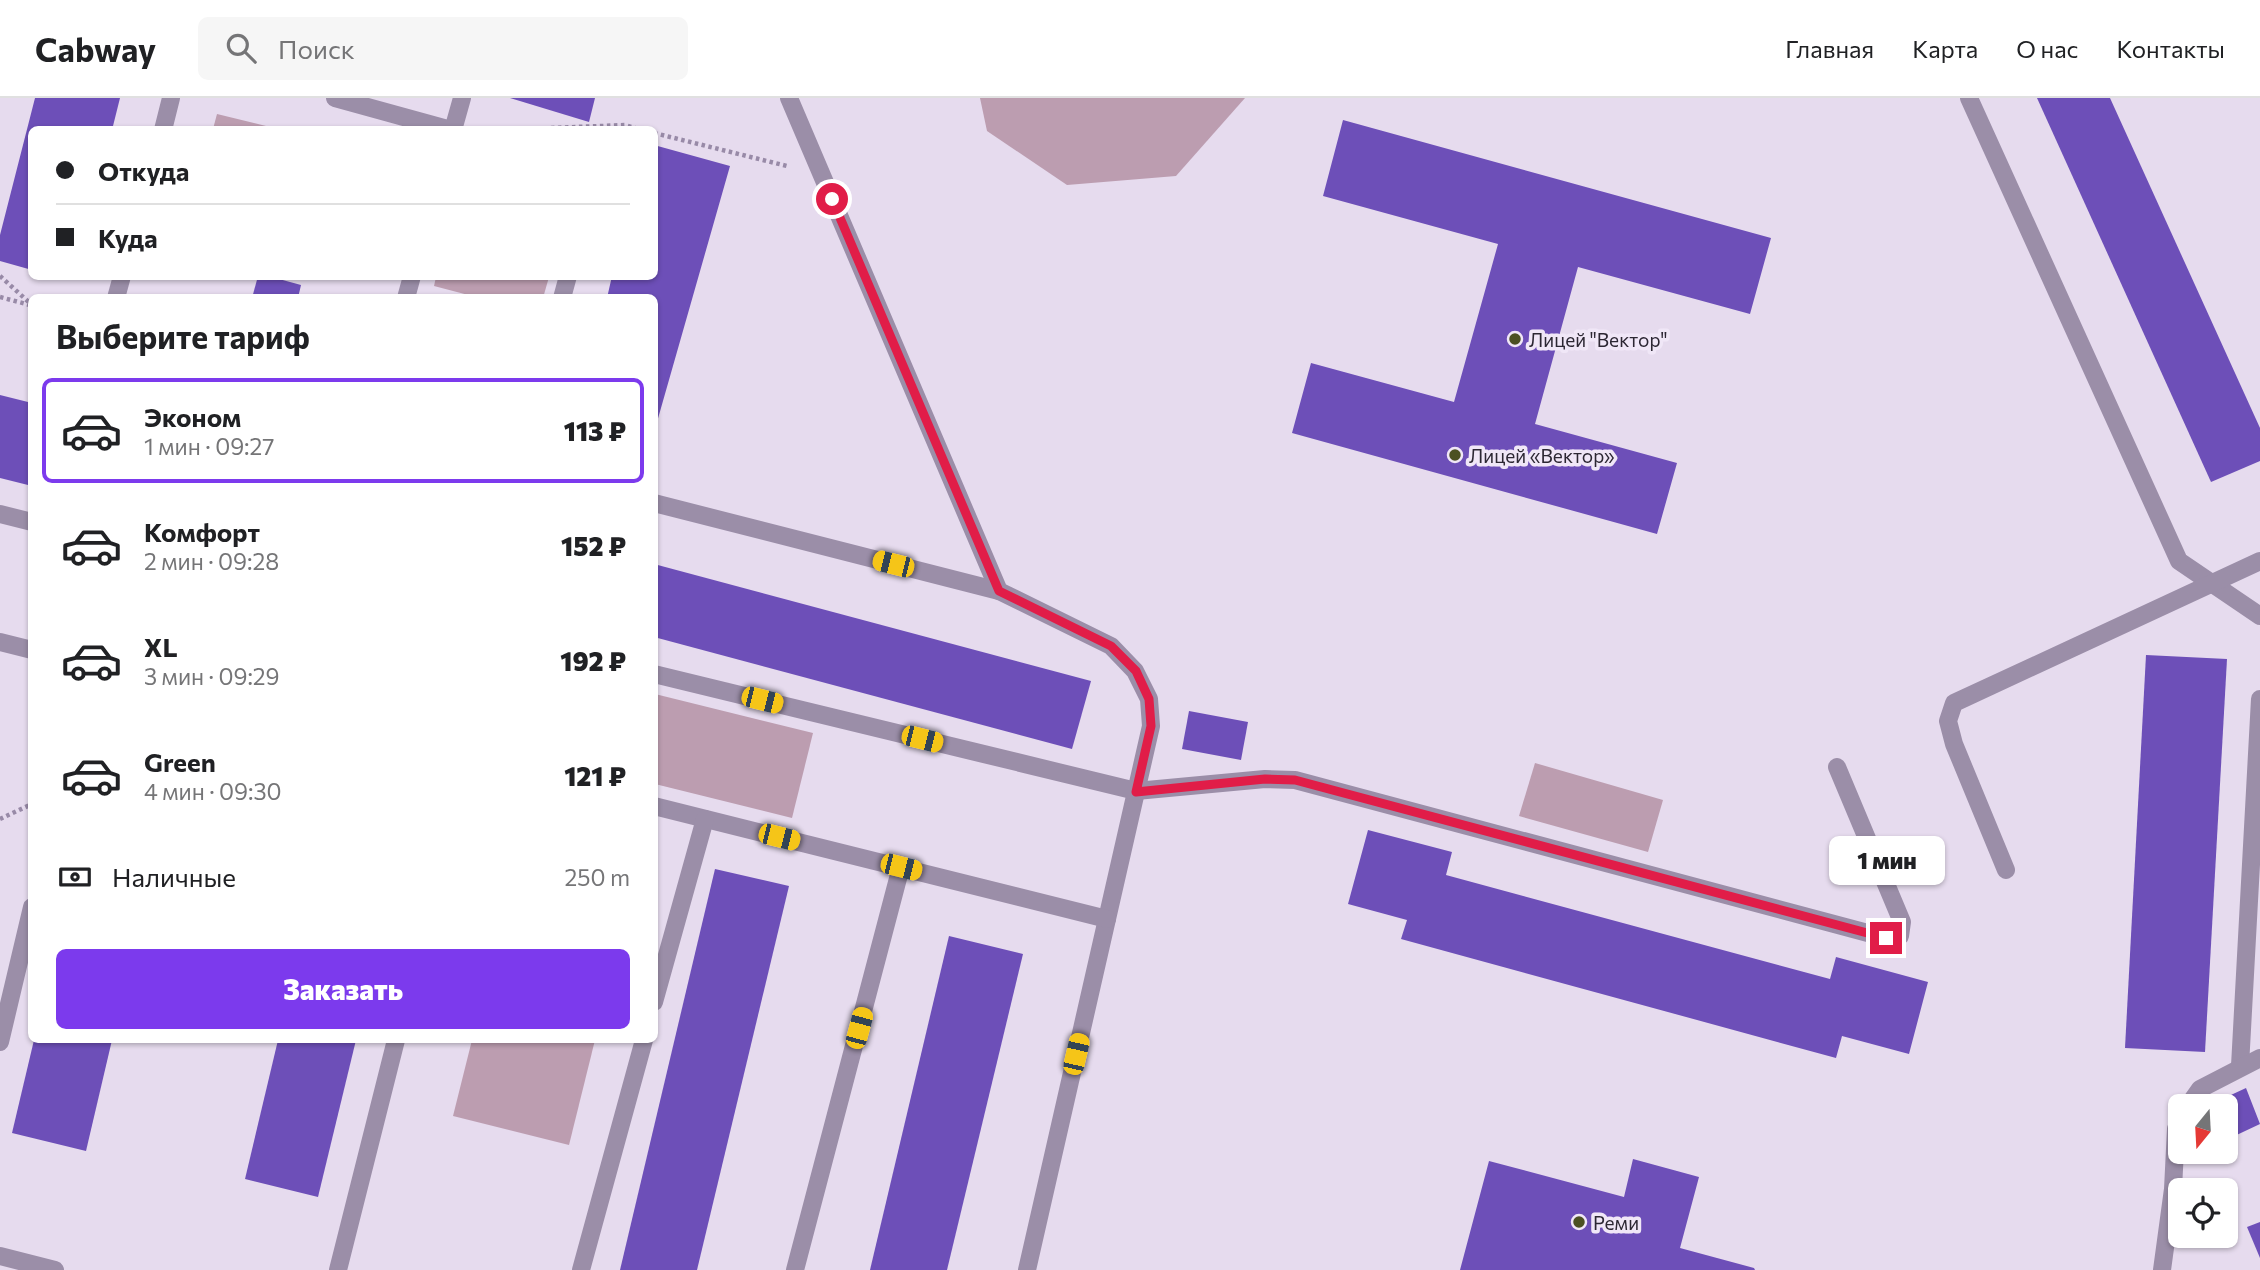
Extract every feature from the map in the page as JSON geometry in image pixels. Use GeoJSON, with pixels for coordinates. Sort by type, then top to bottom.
{"type":"FeatureCollection","features":[{"type":"Feature","properties":{"kind":"street"},"geometry":{"type":"LineString","coordinates":[[164,126],[171,98]]}},
{"type":"Feature","properties":{"kind":"street"},"geometry":{"type":"LineString","coordinates":[[335,98],[437,126]]}},
{"type":"Feature","properties":{"kind":"street"},"geometry":{"type":"LineString","coordinates":[[453,126],[462,98]]}},
{"type":"Feature","properties":{"kind":"street"},"geometry":{"type":"LineString","coordinates":[[1969,98],[2179,561],[2260,616]]}},
{"type":"Feature","properties":{"kind":"street"},"geometry":{"type":"LineString","coordinates":[[796,102],[821,175],[999,591]]}},
{"type":"Feature","properties":{"kind":"street"},"geometry":{"type":"LineString","coordinates":[[658,504],[999,591],[1111,646],[1136,671],[1149,699],[1151,726],[1027,1270]]}},
{"type":"Feature","properties":{"kind":"street"},"geometry":{"type":"LineString","coordinates":[[0,514],[28,521]]}},
{"type":"Feature","properties":{"kind":"street"},"geometry":{"type":"LineString","coordinates":[[2006,870],[1954,744],[1948,721],[1954,703],[2260,561]]}},
{"type":"Feature","properties":{"kind":"street"},"geometry":{"type":"LineString","coordinates":[[0,642],[28,649]]}},
{"type":"Feature","properties":{"kind":"street"},"geometry":{"type":"LineString","coordinates":[[658,675],[1136,792],[1265,779],[1295,780],[1894,940],[1902,930],[1902,922],[1837,767]]}},
{"type":"Feature","properties":{"kind":"street"},"geometry":{"type":"LineString","coordinates":[[2240,1066],[2260,699]]}},
{"type":"Feature","properties":{"kind":"street"},"geometry":{"type":"LineString","coordinates":[[658,807],[1107,919]]}},
{"type":"Feature","properties":{"kind":"street"},"geometry":{"type":"LineString","coordinates":[[658,988],[705,818]]}},
{"type":"Feature","properties":{"kind":"street"},"geometry":{"type":"LineString","coordinates":[[795,1270],[901,867]]}},
{"type":"Feature","properties":{"kind":"street"},"geometry":{"type":"LineString","coordinates":[[0,1042],[28,923]]}},
{"type":"Feature","properties":{"kind":"street"},"geometry":{"type":"LineString","coordinates":[[338,1270],[395,1043]]}},
{"type":"Feature","properties":{"kind":"street"},"geometry":{"type":"LineString","coordinates":[[581,1270],[643,1043]]}},
{"type":"Feature","properties":{"kind":"street"},"geometry":{"type":"LineString","coordinates":[[2196,1094],[2200,1089],[2240,1066],[2260,1058]]}},
{"type":"Feature","properties":{"kind":"street"},"geometry":{"type":"LineString","coordinates":[[2162,1270],[2174,1164]]}},
{"type":"Feature","properties":{"kind":"street"},"geometry":{"type":"LineString","coordinates":[[0,1256],[55,1270]]}},
{"type":"Feature","properties":{"kind":"path"},"geometry":{"type":"LineString","coordinates":[[600,126],[628,126]]}},
{"type":"Feature","properties":{"kind":"path"},"geometry":{"type":"LineString","coordinates":[[658,134],[821,175]]}},
{"type":"Feature","properties":{"kind":"path"},"geometry":{"type":"LineString","coordinates":[[0,276],[28,301]]}},
{"type":"Feature","properties":{"kind":"path"},"geometry":{"type":"LineString","coordinates":[[0,298],[28,304]]}},
{"type":"Feature","properties":{"kind":"path"},"geometry":{"type":"LineString","coordinates":[[0,820],[28,806]]}},
{"type":"Feature","properties":{"kind":"shaded area"},"geometry":{"type":"Polygon","coordinates":[[[980,98],[1245,98],[1176,176],[1067,185],[987,131],[980,98]]]}},
{"type":"Feature","properties":{"kind":"shaded area"},"geometry":{"type":"Polygon","coordinates":[[[217,114],[266,126],[214,126],[217,114]]]}},
{"type":"Feature","properties":{"kind":"shaded area"},"geometry":{"type":"Polygon","coordinates":[[[435,280],[548,280],[544,294],[465,294],[434,286],[435,280]]]}},
{"type":"Feature","properties":{"kind":"shaded area"},"geometry":{"type":"Polygon","coordinates":[[[658,695],[813,733],[792,818],[658,785],[658,695]]]}},
{"type":"Feature","properties":{"kind":"shaded area"},"geometry":{"type":"Polygon","coordinates":[[[1535,763],[1663,800],[1648,852],[1519,816],[1535,763]]]}},
{"type":"Feature","properties":{"kind":"shaded area"},"geometry":{"type":"Polygon","coordinates":[[[471,1043],[594,1043],[569,1145],[453,1116],[471,1043]]]}},
{"type":"Feature","properties":{"kind":"building"},"geometry":{"type":"Polygon","coordinates":[[[35,98],[120,98],[113,126],[28,126],[28,269],[0,261],[0,235],[35,98]]]}},
{"type":"Feature","properties":{"kind":"building"},"geometry":{"type":"Polygon","coordinates":[[[510,98],[595,98],[589,122],[510,98]]]}},
{"type":"Feature","properties":{"kind":"building"},"geometry":{"type":"Polygon","coordinates":[[[2037,98],[2110,98],[2260,428],[2260,461],[2211,482],[2037,98]]]}},
{"type":"Feature","properties":{"kind":"building","name":"Лицей \"Вектор\""},"geometry":{"type":"Polygon","coordinates":[[[1343,120],[1771,238],[1750,314],[1578,267],[1535,424],[1677,463],[1657,534],[1292,433],[1311,363],[1454,402],[1498,244],[1323,196],[1343,120]]]}},
{"type":"Feature","properties":{"kind":"building"},"geometry":{"type":"Polygon","coordinates":[[[658,146],[730,166],[658,418],[658,294],[608,294],[611,280],[658,280],[658,146]]]}},
{"type":"Feature","properties":{"kind":"building"},"geometry":{"type":"Polygon","coordinates":[[[257,280],[283,280],[301,285],[299,294],[253,294],[257,280]]]}},
{"type":"Feature","properties":{"kind":"building"},"geometry":{"type":"Polygon","coordinates":[[[0,395],[28,402],[28,485],[0,478],[0,395]]]}},
{"type":"Feature","properties":{"kind":"building"},"geometry":{"type":"Polygon","coordinates":[[[658,565],[1091,681],[1072,749],[658,638],[658,565]]]}},
{"type":"Feature","properties":{"kind":"building"},"geometry":{"type":"Polygon","coordinates":[[[2146,655],[2227,659],[2205,1052],[2125,1048],[2146,655]]]}},
{"type":"Feature","properties":{"kind":"building"},"geometry":{"type":"Polygon","coordinates":[[[1189,711],[1248,722],[1241,760],[1182,749],[1189,711]]]}},
{"type":"Feature","properties":{"kind":"building"},"geometry":{"type":"Polygon","coordinates":[[[1368,830],[1452,852],[1446,875],[1830,979],[1836,957],[1928,982],[1909,1054],[1842,1036],[1836,1058],[1401,939],[1407,920],[1348,904],[1368,830]]]}},
{"type":"Feature","properties":{"kind":"building"},"geometry":{"type":"Polygon","coordinates":[[[715,869],[789,886],[697,1270],[620,1270],[715,869]]]}},
{"type":"Feature","properties":{"kind":"building"},"geometry":{"type":"Polygon","coordinates":[[[949,936],[1023,954],[947,1270],[870,1270],[949,936]]]}},
{"type":"Feature","properties":{"kind":"building"},"geometry":{"type":"Polygon","coordinates":[[[33,1043],[111,1043],[86,1151],[12,1133],[33,1043]]]}},
{"type":"Feature","properties":{"kind":"building"},"geometry":{"type":"Polygon","coordinates":[[[277,1043],[355,1043],[318,1197],[245,1179],[277,1043]]]}},
{"type":"Feature","properties":{"kind":"building"},"geometry":{"type":"Polygon","coordinates":[[[2246,1088],[2260,1124],[2238,1134],[2238,1094],[2233,1094],[2246,1088]]]}},
{"type":"Feature","properties":{"kind":"building","name":"Реми"},"geometry":{"type":"Polygon","coordinates":[[[1633,1159],[1699,1177],[1680,1248],[1755,1270],[1460,1270],[1489,1161],[1624,1197],[1633,1159]]]}},
{"type":"Feature","properties":{"kind":"building"},"geometry":{"type":"Polygon","coordinates":[[[2260,1222],[2260,1258],[2247,1227],[2260,1222]]]}},
{"type":"Feature","properties":{"kind":"place","name":"Лицей \"Вектор\""},"geometry":{"type":"Point","coordinates":[1515,339]}},
{"type":"Feature","properties":{"kind":"place","name":"Лицей «Вектор»"},"geometry":{"type":"Point","coordinates":[1455,455]}},
{"type":"Feature","properties":{"kind":"place","name":"Реми"},"geometry":{"type":"Point","coordinates":[1579,1222]}},
{"type":"Feature","properties":{"kind":"route"},"geometry":{"type":"LineString","coordinates":[[832,199],[999,591],[1111,646],[1136,671],[1149,699],[1151,726],[1136,792],[1265,779],[1295,780],[1886,938]]}}]}
